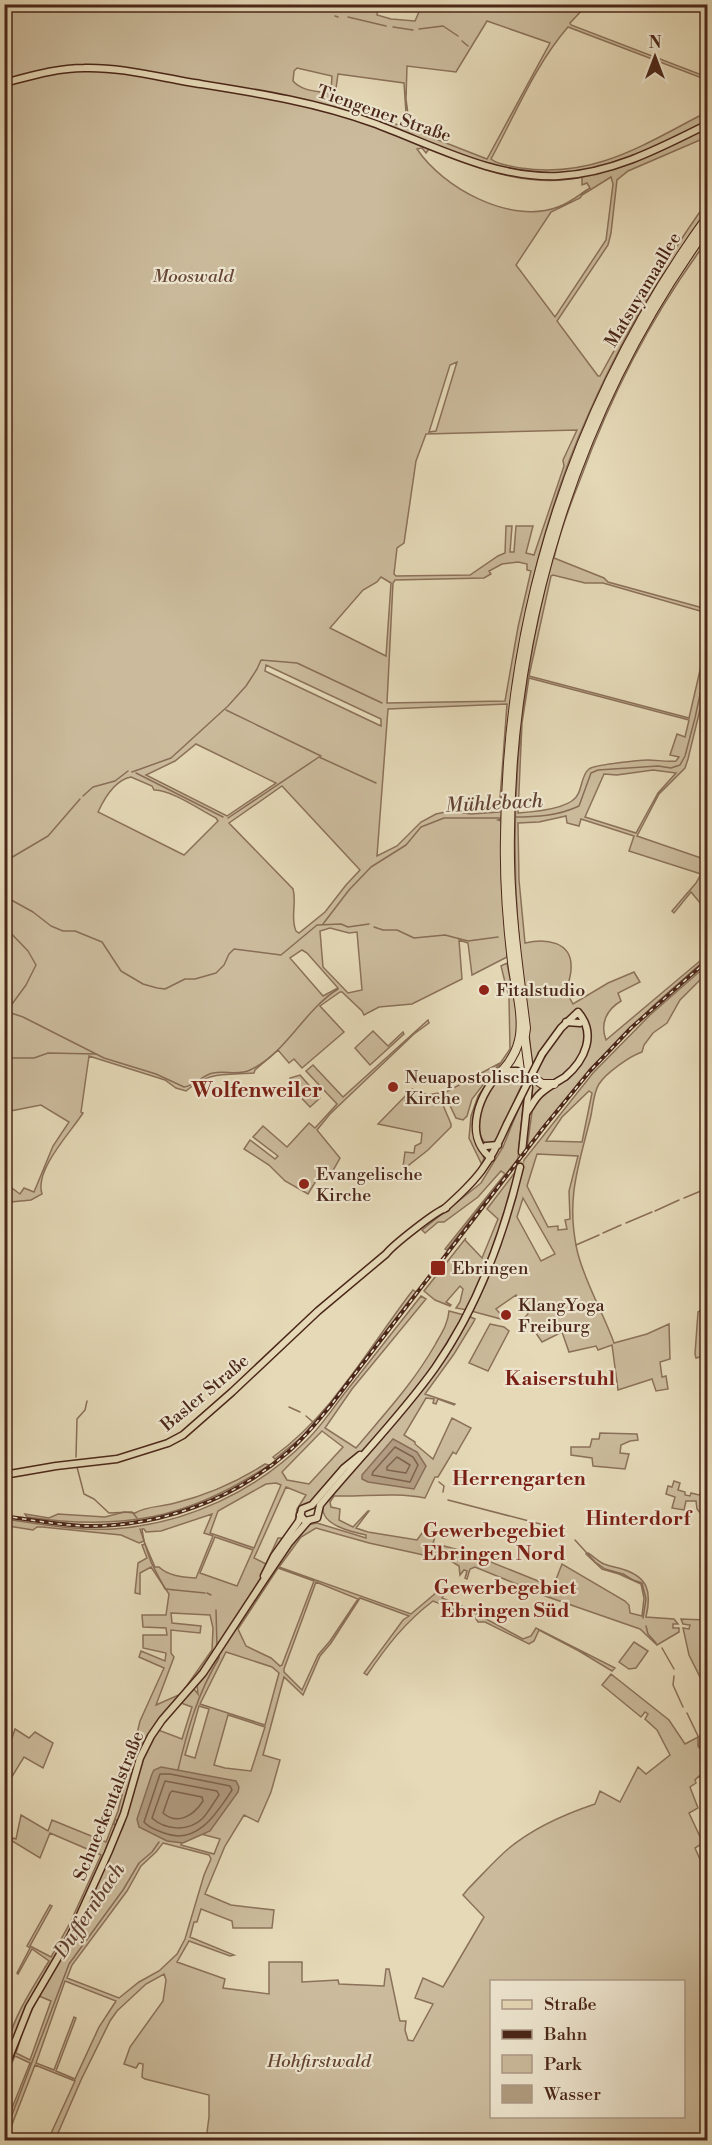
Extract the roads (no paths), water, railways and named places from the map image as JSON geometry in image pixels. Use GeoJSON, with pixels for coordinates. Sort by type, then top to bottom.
{"type":"FeatureCollection","features":[{"type":"Feature","properties":{"kind":"highway","name":"Matsuyamaallee"},"geometry":{"type":"LineString","coordinates":[[611,382],[655,295],[708,216]]}},
{"type":"Feature","properties":{"kind":"highway","name":"Matsuyamaallee"},"geometry":{"type":"LineString","coordinates":[[611,382],[656,303],[708,226]]}},
{"type":"Feature","properties":{"kind":"highway"},"geometry":{"type":"LineString","coordinates":[[525,1035],[526,1028],[506,893],[510,724],[516,677],[533,594],[564,489],[587,425],[611,382]]}},
{"type":"Feature","properties":{"kind":"highway"},"geometry":{"type":"LineString","coordinates":[[502,1071],[516,1051],[520,1034],[514,955]]}},
{"type":"Feature","properties":{"kind":"highway"},"geometry":{"type":"LineString","coordinates":[[520,1019],[525,1035],[529,1070]]}},
{"type":"Feature","properties":{"kind":"highway"},"geometry":{"type":"LineString","coordinates":[[534,1078],[542,1084],[554,1084]]}},
{"type":"Feature","properties":{"kind":"main road","name":"Tiengener Straße"},"geometry":{"type":"LineString","coordinates":[[5,82],[56,70],[95,68],[233,89],[326,108],[369,121],[482,165],[529,175],[559,176],[608,169],[640,157],[708,124]]}},
{"type":"Feature","properties":{"kind":"main road","name":"Basler Straße"},"geometry":{"type":"LineString","coordinates":[[4,1475],[117,1459],[168,1443],[183,1435],[234,1391],[318,1311],[386,1254],[397,1248],[403,1240],[434,1214],[446,1208],[470,1185],[492,1156],[542,1054],[566,1022],[576,1014],[582,1024]]}},
{"type":"Feature","properties":{"kind":"main road"},"geometry":{"type":"LineString","coordinates":[[527,1112],[537,1096],[572,1070],[584,1054],[588,1039],[582,1024],[566,1022]]}},
{"type":"Feature","properties":{"kind":"main road"},"geometry":{"type":"LineString","coordinates":[[492,1156],[483,1151],[479,1141],[476,1129],[478,1107],[487,1088],[502,1071],[517,1071],[525,1078]]}},
{"type":"Feature","properties":{"kind":"main road"},"geometry":{"type":"LineString","coordinates":[[522,1152],[529,1087]]}},
{"type":"Feature","properties":{"kind":"main road"},"geometry":{"type":"LineString","coordinates":[[479,1141],[486,1146],[492,1156]]}},
{"type":"Feature","properties":{"kind":"main road"},"geometry":{"type":"LineString","coordinates":[[486,1146],[498,1144]]}},
{"type":"Feature","properties":{"kind":"main road"},"geometry":{"type":"LineString","coordinates":[[262,1583],[289,1543],[308,1521],[316,1518],[327,1492],[344,1468],[368,1450],[436,1368],[463,1322],[487,1273],[504,1226],[520,1167]]}},
{"type":"Feature","properties":{"kind":"main road"},"geometry":{"type":"LineString","coordinates":[[262,1583],[270,1562],[297,1524],[303,1508],[312,1505],[327,1492]]}},
{"type":"Feature","properties":{"kind":"main road"},"geometry":{"type":"LineString","coordinates":[[312,1505],[319,1510]]}},
{"type":"Feature","properties":{"kind":"main road"},"geometry":{"type":"LineString","coordinates":[[300,1515],[303,1520],[308,1521]]}},
{"type":"Feature","properties":{"kind":"main road","name":"Schneckentalstraße"},"geometry":{"type":"LineString","coordinates":[[4,2070],[28,2007],[70,1937],[108,1853],[124,1814],[147,1742],[162,1720],[197,1681],[262,1583]]}},
{"type":"Feature","properties":{"kind":"water"},"geometry":{"type":"Polygon","coordinates":[[[393,1439],[417,1452],[426,1466],[414,1489],[368,1482],[362,1479],[362,1475],[393,1439]]]}},
{"type":"Feature","properties":{"kind":"water"},"geometry":{"type":"Polygon","coordinates":[[[161,1767],[236,1781],[239,1787],[238,1792],[210,1831],[183,1843],[167,1841],[139,1827],[137,1819],[152,1774],[154,1770],[161,1767]]]}},
{"type":"Feature","properties":{"kind":"waterway"},"geometry":{"type":"LineString","coordinates":[[312,9],[316,10]]}},
{"type":"Feature","properties":{"kind":"waterway"},"geometry":{"type":"LineString","coordinates":[[348,17],[386,26]]}},
{"type":"Feature","properties":{"kind":"waterway"},"geometry":{"type":"LineString","coordinates":[[419,29],[443,26],[458,36]]}},
{"type":"Feature","properties":{"kind":"waterway"},"geometry":{"type":"LineString","coordinates":[[393,27],[413,30]]}},
{"type":"Feature","properties":{"kind":"waterway"},"geometry":{"type":"LineString","coordinates":[[462,41],[468,46]]}},
{"type":"Feature","properties":{"kind":"waterway","name":"Mühlebach"},"geometry":{"type":"LineString","coordinates":[[513,817],[547,815],[579,806],[591,773],[598,770],[658,766],[671,768],[680,765],[685,756],[695,718],[708,657]]}},
{"type":"Feature","properties":{"kind":"waterway"},"geometry":{"type":"LineString","coordinates":[[132,772],[171,758],[228,706],[246,686],[261,660],[297,663],[382,703]]}},
{"type":"Feature","properties":{"kind":"waterway"},"geometry":{"type":"LineString","coordinates":[[226,710],[321,756]]}},
{"type":"Feature","properties":{"kind":"waterway"},"geometry":{"type":"LineString","coordinates":[[228,818],[319,757],[376,783]]}},
{"type":"Feature","properties":{"kind":"waterway"},"geometry":{"type":"LineString","coordinates":[[83,796],[93,787],[115,781],[128,771]]}},
{"type":"Feature","properties":{"kind":"waterway"},"geometry":{"type":"LineString","coordinates":[[136,773],[223,817]]}},
{"type":"Feature","properties":{"kind":"waterway"},"geometry":{"type":"LineString","coordinates":[[4,862],[48,836],[80,799]]}},
{"type":"Feature","properties":{"kind":"waterway","name":"Mühlebach"},"geometry":{"type":"LineString","coordinates":[[323,924],[349,890],[371,867],[406,845],[421,827],[444,818],[502,818]]}},
{"type":"Feature","properties":{"kind":"waterway","name":"Mühlebach"},"geometry":{"type":"LineString","coordinates":[[4,896],[33,912],[51,926],[63,931],[75,931],[102,942],[121,971],[143,984],[165,989],[185,979],[195,979],[216,973],[234,949],[281,955],[317,925],[341,924],[348,927],[369,924]]}},
{"type":"Feature","properties":{"kind":"waterway"},"geometry":{"type":"LineString","coordinates":[[4,926],[28,951],[36,965],[26,985],[7,1011]]}},
{"type":"Feature","properties":{"kind":"waterway","name":"Mühlebach"},"geometry":{"type":"LineString","coordinates":[[374,927],[383,930],[397,930],[414,938],[445,935],[468,941],[498,937]]}},
{"type":"Feature","properties":{"kind":"waterway"},"geometry":{"type":"LineString","coordinates":[[11,1013],[104,1058],[156,1074],[184,1087],[192,1085],[209,1074],[245,1072],[263,1063],[285,1043],[315,1008],[338,989]]}},
{"type":"Feature","properties":{"kind":"waterway"},"geometry":{"type":"LineString","coordinates":[[4,1058],[34,1058],[48,1053],[96,1054]]}},
{"type":"Feature","properties":{"kind":"waterway"},"geometry":{"type":"LineString","coordinates":[[684,1198],[708,1188]]}},
{"type":"Feature","properties":{"kind":"waterway"},"geometry":{"type":"LineString","coordinates":[[655,1211],[679,1200]]}},
{"type":"Feature","properties":{"kind":"waterway"},"geometry":{"type":"LineString","coordinates":[[626,1223],[652,1212]]}},
{"type":"Feature","properties":{"kind":"waterway"},"geometry":{"type":"LineString","coordinates":[[603,1233],[621,1225]]}},
{"type":"Feature","properties":{"kind":"waterway"},"geometry":{"type":"LineString","coordinates":[[576,1245],[599,1235]]}},
{"type":"Feature","properties":{"kind":"waterway"},"geometry":{"type":"LineString","coordinates":[[76,1457],[77,1419],[85,1410],[87,1401]]}},
{"type":"Feature","properties":{"kind":"waterway"},"geometry":{"type":"LineString","coordinates":[[289,1407],[300,1412]]}},
{"type":"Feature","properties":{"kind":"waterway"},"geometry":{"type":"LineString","coordinates":[[306,1416],[313,1422]]}},
{"type":"Feature","properties":{"kind":"waterway","name":"Duffernbach"},"geometry":{"type":"LineString","coordinates":[[77,1467],[84,1494],[94,1499],[109,1513],[132,1512],[137,1518]]}},
{"type":"Feature","properties":{"kind":"waterway"},"geometry":{"type":"LineString","coordinates":[[439,1482],[444,1486],[443,1492]]}},
{"type":"Feature","properties":{"kind":"waterway"},"geometry":{"type":"LineString","coordinates":[[448,1500],[548,1526]]}},
{"type":"Feature","properties":{"kind":"waterway","name":"Duffernbach"},"geometry":{"type":"LineString","coordinates":[[140,1529],[151,1562],[165,1589],[205,1593]]}},
{"type":"Feature","properties":{"kind":"waterway"},"geometry":{"type":"LineString","coordinates":[[575,1540],[595,1562],[605,1569],[642,1583],[646,1599],[643,1618]]}},
{"type":"Feature","properties":{"kind":"waterway","name":"Duffernbach"},"geometry":{"type":"LineString","coordinates":[[207,1593],[211,1595]]}},
{"type":"Feature","properties":{"kind":"waterway","name":"Duffernbach"},"geometry":{"type":"LineString","coordinates":[[216,1610],[217,1646]]}},
{"type":"Feature","properties":{"kind":"waterway"},"geometry":{"type":"LineString","coordinates":[[646,1626],[648,1634],[656,1643]]}},
{"type":"Feature","properties":{"kind":"waterway"},"geometry":{"type":"LineString","coordinates":[[662,1648],[674,1669]]}},
{"type":"Feature","properties":{"kind":"waterway","name":"Duffernbach"},"geometry":{"type":"LineString","coordinates":[[178,1770],[194,1712],[219,1654]]}},
{"type":"Feature","properties":{"kind":"waterway"},"geometry":{"type":"LineString","coordinates":[[674,1676],[673,1685],[683,1707]]}},
{"type":"Feature","properties":{"kind":"waterway"},"geometry":{"type":"LineString","coordinates":[[687,1713],[698,1736],[698,1746],[708,1760]]}},
{"type":"Feature","properties":{"kind":"waterway","name":"Duffernbach"},"geometry":{"type":"LineString","coordinates":[[4,2136],[69,1964],[123,1890],[139,1863],[152,1852],[159,1842]]}},
{"type":"Feature","properties":{"kind":"tunnel"},"geometry":{"type":"LineString","coordinates":[[520,1167],[522,1152]]}},
{"type":"Feature","properties":{"kind":"railway"},"geometry":{"type":"LineString","coordinates":[[4,1516],[86,1526],[141,1522],[167,1516],[219,1497],[267,1469],[300,1441],[331,1405],[544,1127],[590,1071],[631,1028],[708,960]]}},
{"type":"Feature","properties":{"kind":"place","name":"Fitalstudio"},"geometry":{"type":"Point","coordinates":[484,990]}},
{"type":"Feature","properties":{"kind":"place","name":"Neuapostolische Kirche"},"geometry":{"type":"Point","coordinates":[393,1087]}},
{"type":"Feature","properties":{"kind":"place","name":"Evangelische Kirche"},"geometry":{"type":"Point","coordinates":[304,1184]}},
{"type":"Feature","properties":{"kind":"place","name":"Ebringen"},"geometry":{"type":"Point","coordinates":[438,1268]}},
{"type":"Feature","properties":{"kind":"place","name":"KlangYoga Freiburg"},"geometry":{"type":"Point","coordinates":[506,1315]}},
{"type":"Feature","properties":{"kind":"district","name":"Wolfenweiler"},"geometry":{"type":"Point","coordinates":[257,1091]}},
{"type":"Feature","properties":{"kind":"district","name":"Kaiserstuhl"},"geometry":{"type":"Point","coordinates":[560,1379]}},
{"type":"Feature","properties":{"kind":"district","name":"Herrengarten"},"geometry":{"type":"Point","coordinates":[519,1479]}},
{"type":"Feature","properties":{"kind":"district","name":"Hinterdorf"},"geometry":{"type":"Point","coordinates":[638,1519]}},
{"type":"Feature","properties":{"kind":"district","name":"Gewerbegebiet Ebringen Nord"},"geometry":{"type":"Point","coordinates":[494,1542]}},
{"type":"Feature","properties":{"kind":"district","name":"Gewerbegebiet Ebringen Süd"},"geometry":{"type":"Point","coordinates":[505,1600]}},
{"type":"Feature","properties":{"kind":"park label","name":"Mooswald"},"geometry":{"type":"Point","coordinates":[193,276]}},
{"type":"Feature","properties":{"kind":"park label","name":"Hohfirstwald"},"geometry":{"type":"Point","coordinates":[319,2061]}}]}
